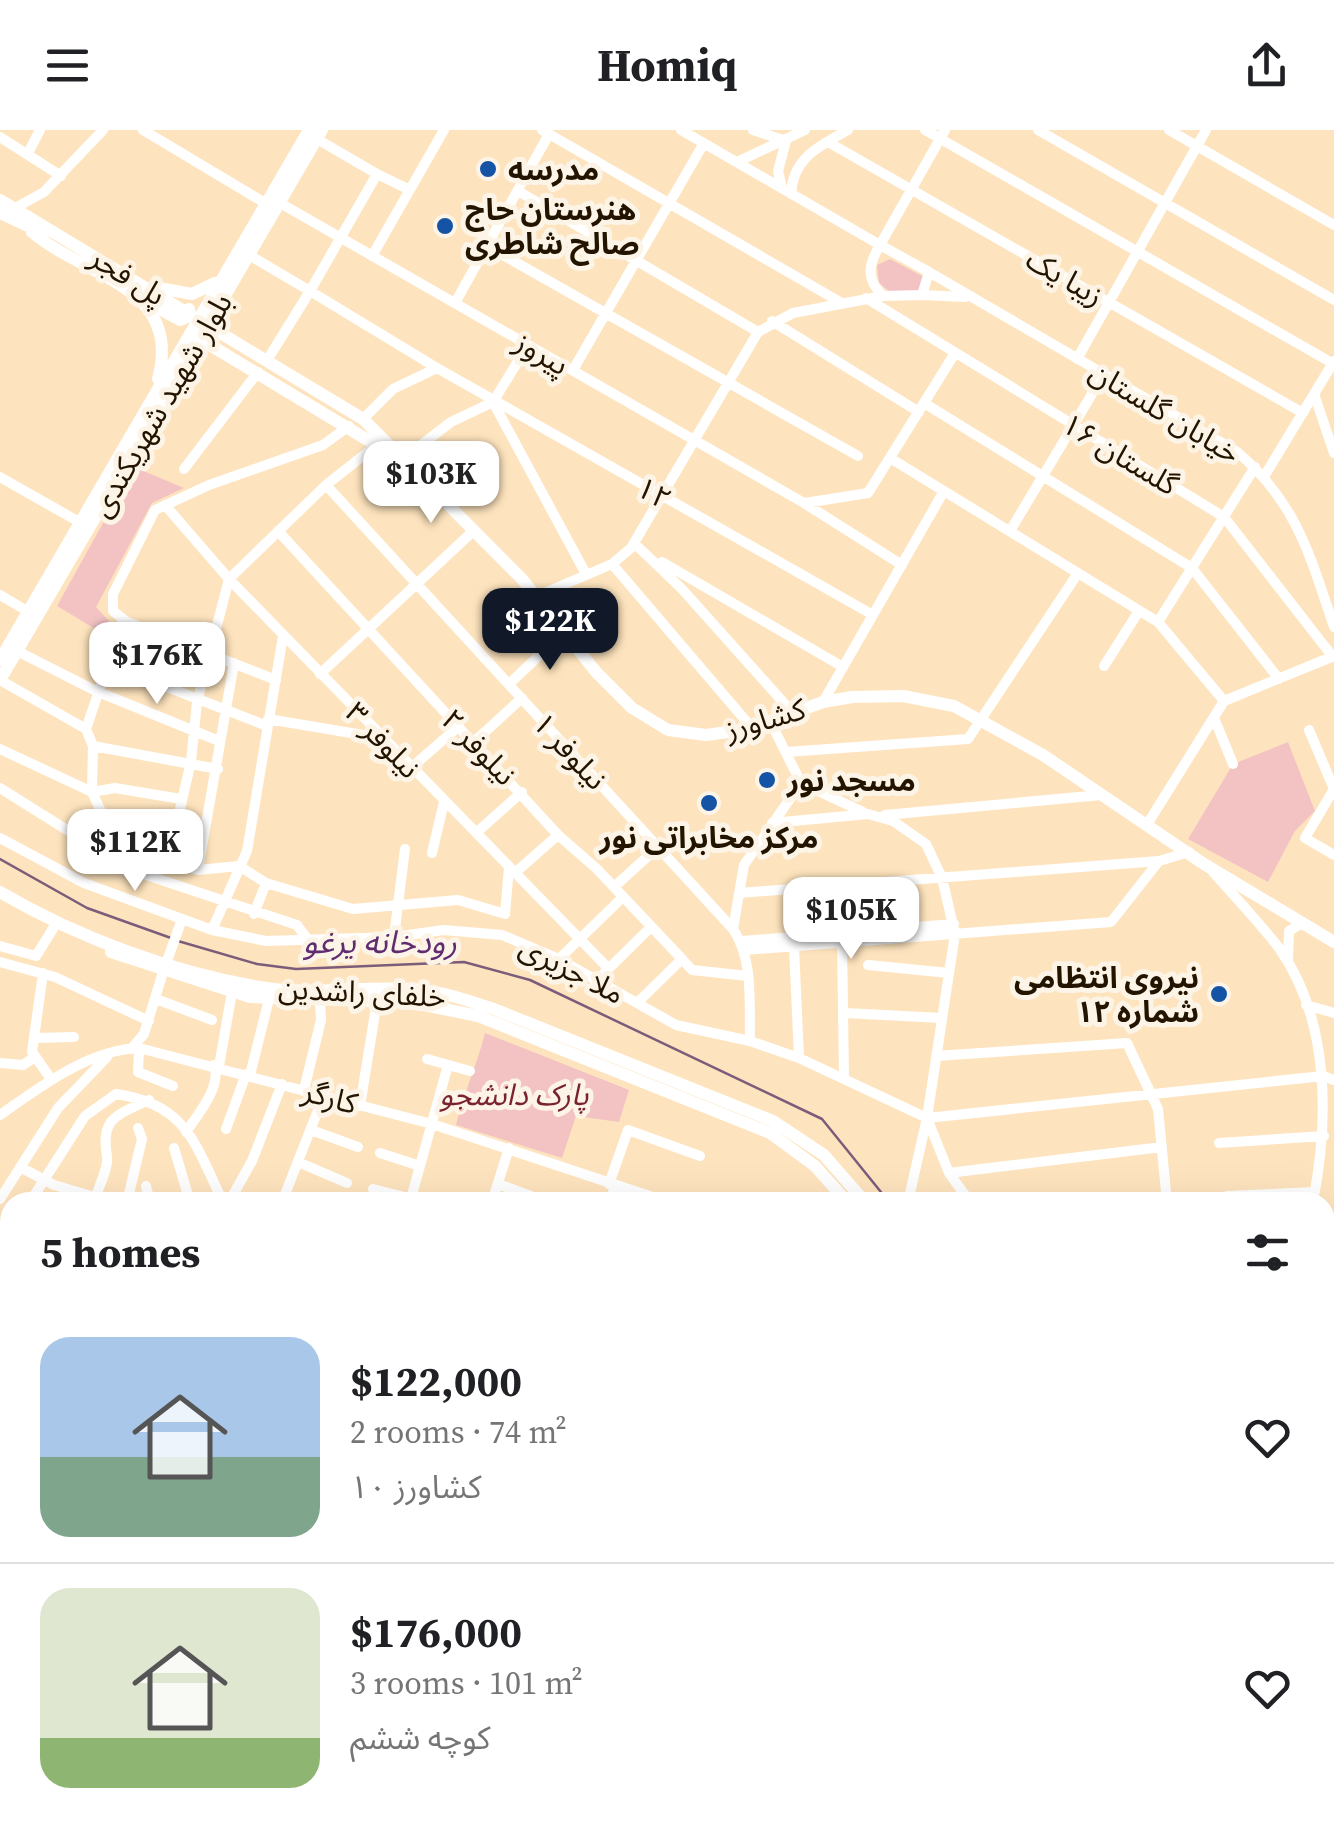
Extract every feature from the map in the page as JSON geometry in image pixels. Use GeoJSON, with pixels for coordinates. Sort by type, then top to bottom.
{"type":"FeatureCollection","features":[{"type":"Feature","properties":{"kind":"main road","name":"بلوار شهید شهریکندی"},"geometry":{"type":"LineString","coordinates":[[0,660],[221,278],[272,203],[312,132]]}},
{"type":"Feature","properties":{"kind":"main road","name":"بلوار شهید شهریکندی"},"geometry":{"type":"LineString","coordinates":[[0,680],[249,256],[272,203]]}},
{"type":"Feature","properties":{"kind":"main road"},"geometry":{"type":"LineString","coordinates":[[1,205],[44,230]]}},
{"type":"Feature","properties":{"kind":"main road"},"geometry":{"type":"LineString","coordinates":[[1,205],[44,230]]}},
{"type":"Feature","properties":{"kind":"main road"},"geometry":{"type":"LineString","coordinates":[[18,214],[39,216],[165,292],[188,307],[185,319],[174,318],[42,241],[18,214]]}},
{"type":"Feature","properties":{"kind":"main road","name":"پل فجر"},"geometry":{"type":"LineString","coordinates":[[44,230],[360,421]]}},
{"type":"Feature","properties":{"kind":"main road"},"geometry":{"type":"LineString","coordinates":[[165,292],[203,291],[221,278]]}},
{"type":"Feature","properties":{"kind":"main road"},"geometry":{"type":"LineString","coordinates":[[145,300],[158,323],[162,345],[159,376],[150,402]]}},
{"type":"Feature","properties":{"kind":"main road"},"geometry":{"type":"LineString","coordinates":[[212,319],[271,354],[360,421]]}},
{"type":"Feature","properties":{"kind":"main road"},"geometry":{"type":"LineString","coordinates":[[200,339],[360,421]]}},
{"type":"Feature","properties":{"kind":"main road","name":"کشاورز"},"geometry":{"type":"LineString","coordinates":[[360,421],[386,448],[404,458],[532,593],[632,708],[668,730],[706,735],[752,728],[824,702],[902,696],[954,706],[1193,854]]}},
{"type":"Feature","properties":{"kind":"main road"},"geometry":{"type":"LineString","coordinates":[[386,448],[518,585],[532,593]]}},
{"type":"Feature","properties":{"kind":"main road"},"geometry":{"type":"LineString","coordinates":[[1193,854],[1334,942]]}},
{"type":"Feature","properties":{"kind":"main road"},"geometry":{"type":"LineString","coordinates":[[1193,854],[1334,932]]}},
{"type":"Feature","properties":{"kind":"main road","name":"خلفای راشدین"},"geometry":{"type":"LineString","coordinates":[[0,892],[56,922],[165,967],[268,988],[414,989],[450,994],[494,1009],[772,1121],[824,1154],[856,1192]]}},
{"type":"Feature","properties":{"kind":"main road"},"geometry":{"type":"LineString","coordinates":[[0,901],[54,928],[232,992],[269,999],[443,1006],[478,1016],[770,1132],[815,1166],[838,1192]]}},
{"type":"Feature","properties":{"kind":"street"},"geometry":{"type":"LineString","coordinates":[[28,153],[40,130]]}},
{"type":"Feature","properties":{"kind":"street"},"geometry":{"type":"LineString","coordinates":[[0,227],[61,176],[103,130]]}},
{"type":"Feature","properties":{"kind":"street","name":"پیروز"},"geometry":{"type":"LineString","coordinates":[[143,130],[573,370],[902,564]]}},
{"type":"Feature","properties":{"kind":"street"},"geometry":{"type":"LineString","coordinates":[[372,256],[444,130]]}},
{"type":"Feature","properties":{"kind":"street"},"geometry":{"type":"LineString","coordinates":[[681,130],[880,245]]}},
{"type":"Feature","properties":{"kind":"street"},"geometry":{"type":"LineString","coordinates":[[752,130],[786,141]]}},
{"type":"Feature","properties":{"kind":"street"},"geometry":{"type":"LineString","coordinates":[[737,162],[805,130]]}},
{"type":"Feature","properties":{"kind":"street"},"geometry":{"type":"LineString","coordinates":[[786,191],[803,159],[848,130]]}},
{"type":"Feature","properties":{"kind":"street"},"geometry":{"type":"LineString","coordinates":[[924,130],[943,134],[1138,252],[1333,361],[1303,413],[1224,517],[1158,622]]}},
{"type":"Feature","properties":{"kind":"street"},"geometry":{"type":"LineString","coordinates":[[1038,130],[1334,300]]}},
{"type":"Feature","properties":{"kind":"street"},"geometry":{"type":"LineString","coordinates":[[1169,130],[1334,225]]}},
{"type":"Feature","properties":{"kind":"street"},"geometry":{"type":"LineString","coordinates":[[1078,359],[1206,130]]}},
{"type":"Feature","properties":{"kind":"street"},"geometry":{"type":"LineString","coordinates":[[312,132],[376,174],[410,190]]}},
{"type":"Feature","properties":{"kind":"street"},"geometry":{"type":"LineString","coordinates":[[455,303],[546,132],[841,302]]}},
{"type":"Feature","properties":{"kind":"street"},"geometry":{"type":"LineString","coordinates":[[884,296],[869,273],[880,245],[943,134]]}},
{"type":"Feature","properties":{"kind":"street"},"geometry":{"type":"LineString","coordinates":[[0,137],[61,176]]}},
{"type":"Feature","properties":{"kind":"street"},"geometry":{"type":"LineString","coordinates":[[786,141],[778,171],[786,191]]}},
{"type":"Feature","properties":{"kind":"street","name":"زیبا یک"},"geometry":{"type":"LineString","coordinates":[[828,142],[1303,413]]}},
{"type":"Feature","properties":{"kind":"street"},"geometry":{"type":"LineString","coordinates":[[573,370],[704,144]]}},
{"type":"Feature","properties":{"kind":"street"},"geometry":{"type":"LineString","coordinates":[[271,354],[376,174]]}},
{"type":"Feature","properties":{"kind":"street"},"geometry":{"type":"LineString","coordinates":[[518,191],[758,332]]}},
{"type":"Feature","properties":{"kind":"street","name":"خیابان گلستان"},"geometry":{"type":"LineString","coordinates":[[880,245],[1104,374],[1260,471],[1281,494],[1334,627]]}},
{"type":"Feature","properties":{"kind":"street"},"geometry":{"type":"LineString","coordinates":[[487,246],[858,456]]}},
{"type":"Feature","properties":{"kind":"street","name":"۱۲"},"geometry":{"type":"LineString","coordinates":[[249,256],[492,402],[873,615]]}},
{"type":"Feature","properties":{"kind":"street"},"geometry":{"type":"LineString","coordinates":[[922,296],[929,272]]}},
{"type":"Feature","properties":{"kind":"street"},"geometry":{"type":"LineString","coordinates":[[532,593],[612,564],[634,543],[758,332],[772,322],[866,298],[971,297]]}},
{"type":"Feature","properties":{"kind":"street","name":"گلستان ۱۶"},"geometry":{"type":"LineString","coordinates":[[866,298],[1224,517],[1333,656]]}},
{"type":"Feature","properties":{"kind":"street"},"geometry":{"type":"LineString","coordinates":[[772,322],[1043,476],[1192,568],[1279,679]]}},
{"type":"Feature","properties":{"kind":"street"},"geometry":{"type":"LineString","coordinates":[[404,458],[451,422],[492,402],[528,345]]}},
{"type":"Feature","properties":{"kind":"street"},"geometry":{"type":"LineString","coordinates":[[804,504],[868,493],[955,352]]}},
{"type":"Feature","properties":{"kind":"street"},"geometry":{"type":"LineString","coordinates":[[276,680],[123,619],[113,611],[113,594],[155,510],[323,445],[360,421],[393,388],[437,368]]}},
{"type":"Feature","properties":{"kind":"street"},"geometry":{"type":"LineString","coordinates":[[184,470],[258,372]]}},
{"type":"Feature","properties":{"kind":"street"},"geometry":{"type":"LineString","coordinates":[[1010,532],[1104,374]]}},
{"type":"Feature","properties":{"kind":"street"},"geometry":{"type":"LineString","coordinates":[[1314,394],[1334,453]]}},
{"type":"Feature","properties":{"kind":"street"},"geometry":{"type":"LineString","coordinates":[[492,402],[586,574]]}},
{"type":"Feature","properties":{"kind":"street"},"geometry":{"type":"LineString","coordinates":[[168,860],[190,762],[197,702],[229,579],[326,485],[386,448]]}},
{"type":"Feature","properties":{"kind":"street"},"geometry":{"type":"LineString","coordinates":[[890,458],[1158,622],[1224,702]]}},
{"type":"Feature","properties":{"kind":"street"},"geometry":{"type":"LineString","coordinates":[[0,477],[80,523]]}},
{"type":"Feature","properties":{"kind":"street","name":"نیلوفر ۱"},"geometry":{"type":"LineString","coordinates":[[326,485],[734,928],[743,946]]}},
{"type":"Feature","properties":{"kind":"street"},"geometry":{"type":"LineString","coordinates":[[824,702],[944,492]]}},
{"type":"Feature","properties":{"kind":"street","name":"نیلوفر ۳"},"geometry":{"type":"LineString","coordinates":[[165,505],[229,579],[608,968]]}},
{"type":"Feature","properties":{"kind":"street","name":"نیلوفر ۲"},"geometry":{"type":"LineString","coordinates":[[278,531],[558,835],[682,959]]}},
{"type":"Feature","properties":{"kind":"street"},"geometry":{"type":"LineString","coordinates":[[320,674],[470,535]]}},
{"type":"Feature","properties":{"kind":"street"},"geometry":{"type":"LineString","coordinates":[[634,543],[843,668]]}},
{"type":"Feature","properties":{"kind":"street"},"geometry":{"type":"LineString","coordinates":[[648,554],[792,712]]}},
{"type":"Feature","properties":{"kind":"street"},"geometry":{"type":"LineString","coordinates":[[612,564],[752,728]]}},
{"type":"Feature","properties":{"kind":"street"},"geometry":{"type":"LineString","coordinates":[[786,752],[968,739],[1078,573]]}},
{"type":"Feature","properties":{"kind":"street"},"geometry":{"type":"LineString","coordinates":[[1321,588],[1334,583]]}},
{"type":"Feature","properties":{"kind":"street"},"geometry":{"type":"LineString","coordinates":[[0,594],[28,612]]}},
{"type":"Feature","properties":{"kind":"street"},"geometry":{"type":"LineString","coordinates":[[707,616],[710,602],[726,599]]}},
{"type":"Feature","properties":{"kind":"street"},"geometry":{"type":"LineString","coordinates":[[1104,666],[1139,611]]}},
{"type":"Feature","properties":{"kind":"street"},"geometry":{"type":"LineString","coordinates":[[123,619],[86,728],[93,746],[92,792],[111,828],[168,860],[198,870],[238,866],[266,883],[353,909],[458,900],[505,914],[513,869],[558,835]]}},
{"type":"Feature","properties":{"kind":"street"},"geometry":{"type":"LineString","coordinates":[[509,684],[564,632]]}},
{"type":"Feature","properties":{"kind":"street"},"geometry":{"type":"LineString","coordinates":[[212,930],[247,851],[284,636]]}},
{"type":"Feature","properties":{"kind":"street"},"geometry":{"type":"LineString","coordinates":[[17,652],[96,692],[219,740]]}},
{"type":"Feature","properties":{"kind":"street"},"geometry":{"type":"LineString","coordinates":[[1148,824],[1224,702],[1333,656]]}},
{"type":"Feature","properties":{"kind":"street"},"geometry":{"type":"LineString","coordinates":[[198,870],[234,662]]}},
{"type":"Feature","properties":{"kind":"street"},"geometry":{"type":"LineString","coordinates":[[108,664],[224,711],[268,722],[382,738]]}},
{"type":"Feature","properties":{"kind":"street"},"geometry":{"type":"LineString","coordinates":[[0,680],[86,728]]}},
{"type":"Feature","properties":{"kind":"street"},"geometry":{"type":"LineString","coordinates":[[474,742],[522,698]]}},
{"type":"Feature","properties":{"kind":"street"},"geometry":{"type":"LineString","coordinates":[[1214,718],[1233,764]]}},
{"type":"Feature","properties":{"kind":"street"},"geometry":{"type":"LineString","coordinates":[[770,721],[801,783],[911,831],[926,844],[942,878],[954,929],[927,1118],[910,1192]]}},
{"type":"Feature","properties":{"kind":"street"},"geometry":{"type":"LineString","coordinates":[[411,768],[459,726]]}},
{"type":"Feature","properties":{"kind":"street"},"geometry":{"type":"LineString","coordinates":[[1309,730],[1334,789],[1305,838],[1334,855]]}},
{"type":"Feature","properties":{"kind":"street"},"geometry":{"type":"LineString","coordinates":[[93,746],[218,768]]}},
{"type":"Feature","properties":{"kind":"street"},"geometry":{"type":"LineString","coordinates":[[0,748],[92,792],[114,788],[181,799]]}},
{"type":"Feature","properties":{"kind":"street"},"geometry":{"type":"LineString","coordinates":[[734,928],[744,865],[801,783]]}},
{"type":"Feature","properties":{"kind":"street"},"geometry":{"type":"LineString","coordinates":[[0,788],[130,870],[223,904],[297,925],[308,940]]}},
{"type":"Feature","properties":{"kind":"street"},"geometry":{"type":"LineString","coordinates":[[476,833],[522,792]]}},
{"type":"Feature","properties":{"kind":"street"},"geometry":{"type":"LineString","coordinates":[[772,824],[1101,795]]}},
{"type":"Feature","properties":{"kind":"street"},"geometry":{"type":"LineString","coordinates":[[432,853],[444,802]]}},
{"type":"Feature","properties":{"kind":"street","name":"ملا جزیری"},"geometry":{"type":"LineString","coordinates":[[0,838],[84,883],[212,930],[266,941],[475,930],[502,935],[558,959],[676,1025],[750,1040],[799,1058],[927,1118]]}},
{"type":"Feature","properties":{"kind":"street"},"geometry":{"type":"LineString","coordinates":[[614,888],[658,847]]}},
{"type":"Feature","properties":{"kind":"street"},"geometry":{"type":"LineString","coordinates":[[394,937],[405,849]]}},
{"type":"Feature","properties":{"kind":"street"},"geometry":{"type":"LineString","coordinates":[[739,893],[1159,861],[1193,854]]}},
{"type":"Feature","properties":{"kind":"street"},"geometry":{"type":"LineString","coordinates":[[743,946],[954,929],[1112,922],[1159,861]]}},
{"type":"Feature","properties":{"kind":"street"},"geometry":{"type":"LineString","coordinates":[[1210,868],[1280,950],[1306,1004],[1329,1078],[1315,1192]]}},
{"type":"Feature","properties":{"kind":"street"},"geometry":{"type":"LineString","coordinates":[[254,914],[266,883]]}},
{"type":"Feature","properties":{"kind":"street"},"geometry":{"type":"LineString","coordinates":[[558,959],[623,897]]}},
{"type":"Feature","properties":{"kind":"street"},"geometry":{"type":"LineString","coordinates":[[173,1086],[138,1072],[135,1049],[150,1021],[182,918]]}},
{"type":"Feature","properties":{"kind":"street"},"geometry":{"type":"LineString","coordinates":[[1288,966],[1289,931],[1302,924]]}},
{"type":"Feature","properties":{"kind":"street"},"geometry":{"type":"LineString","coordinates":[[595,982],[651,926]]}},
{"type":"Feature","properties":{"kind":"street"},"geometry":{"type":"LineString","coordinates":[[0,946],[36,956],[54,928]]}},
{"type":"Feature","properties":{"kind":"street"},"geometry":{"type":"LineString","coordinates":[[743,946],[794,947],[954,929]]}},
{"type":"Feature","properties":{"kind":"street"},"geometry":{"type":"LineString","coordinates":[[842,943],[844,1078]]}},
{"type":"Feature","properties":{"kind":"street"},"geometry":{"type":"LineString","coordinates":[[743,946],[750,1040]]}},
{"type":"Feature","properties":{"kind":"street"},"geometry":{"type":"LineString","coordinates":[[794,947],[799,1058]]}},
{"type":"Feature","properties":{"kind":"street"},"geometry":{"type":"LineString","coordinates":[[636,1003],[682,959],[692,970],[748,976]]}},
{"type":"Feature","properties":{"kind":"street"},"geometry":{"type":"LineString","coordinates":[[0,962],[43,974],[150,1021]]}},
{"type":"Feature","properties":{"kind":"street"},"geometry":{"type":"LineString","coordinates":[[868,965],[949,973]]}},
{"type":"Feature","properties":{"kind":"street"},"geometry":{"type":"LineString","coordinates":[[43,974],[34,1038],[36,1057],[50,1080]]}},
{"type":"Feature","properties":{"kind":"street"},"geometry":{"type":"LineString","coordinates":[[186,1132],[217,1074],[232,992]]}},
{"type":"Feature","properties":{"kind":"street"},"geometry":{"type":"LineString","coordinates":[[156,999],[212,1020]]}},
{"type":"Feature","properties":{"kind":"street"},"geometry":{"type":"LineString","coordinates":[[226,1129],[248,1075],[269,999]]}},
{"type":"Feature","properties":{"kind":"street"},"geometry":{"type":"LineString","coordinates":[[360,1106],[377,1001]]}},
{"type":"Feature","properties":{"kind":"street"},"geometry":{"type":"LineString","coordinates":[[304,1090],[321,1020],[320,1002]]}},
{"type":"Feature","properties":{"kind":"street"},"geometry":{"type":"LineString","coordinates":[[1306,1004],[1334,1013]]}},
{"type":"Feature","properties":{"kind":"street"},"geometry":{"type":"LineString","coordinates":[[845,1013],[942,1018]]}},
{"type":"Feature","properties":{"kind":"street"},"geometry":{"type":"LineString","coordinates":[[34,1038],[74,1036]]}},
{"type":"Feature","properties":{"kind":"street"},"geometry":{"type":"LineString","coordinates":[[936,1056],[1124,1041],[1153,1092],[1166,1192]]}},
{"type":"Feature","properties":{"kind":"street","name":"کارگر"},"geometry":{"type":"LineString","coordinates":[[0,1115],[50,1080],[110,1054],[135,1049],[216,1066],[432,1124],[635,1192]]}},
{"type":"Feature","properties":{"kind":"street"},"geometry":{"type":"LineString","coordinates":[[4,1192],[76,1086],[110,1054]]}},
{"type":"Feature","properties":{"kind":"street"},"geometry":{"type":"LineString","coordinates":[[0,1063],[23,1065],[36,1057]]}},
{"type":"Feature","properties":{"kind":"street"},"geometry":{"type":"LineString","coordinates":[[427,1059],[470,1071]]}},
{"type":"Feature","properties":{"kind":"street"},"geometry":{"type":"LineString","coordinates":[[413,1192],[448,1065]]}},
{"type":"Feature","properties":{"kind":"street"},"geometry":{"type":"LineString","coordinates":[[927,1118],[1153,1092],[1329,1078]]}},
{"type":"Feature","properties":{"kind":"street"},"geometry":{"type":"LineString","coordinates":[[232,1192],[252,1161],[282,1084]]}},
{"type":"Feature","properties":{"kind":"street"},"geometry":{"type":"LineString","coordinates":[[36,1192],[85,1116],[105,1098],[116,1094],[163,1105],[186,1132],[220,1192]]}},
{"type":"Feature","properties":{"kind":"street"},"geometry":{"type":"LineString","coordinates":[[286,1192],[324,1096]]}},
{"type":"Feature","properties":{"kind":"street"},"geometry":{"type":"LineString","coordinates":[[98,1192],[108,1157],[102,1144],[105,1129],[122,1114],[150,1100]]}},
{"type":"Feature","properties":{"kind":"street"},"geometry":{"type":"LineString","coordinates":[[927,1118],[949,1172],[963,1192]]}},
{"type":"Feature","properties":{"kind":"street"},"geometry":{"type":"LineString","coordinates":[[129,1192],[142,1139],[138,1128]]}},
{"type":"Feature","properties":{"kind":"street"},"geometry":{"type":"LineString","coordinates":[[311,1130],[358,1147]]}},
{"type":"Feature","properties":{"kind":"street"},"geometry":{"type":"LineString","coordinates":[[611,1192],[628,1130],[700,1156]]}},
{"type":"Feature","properties":{"kind":"street"},"geometry":{"type":"LineString","coordinates":[[1218,1143],[1324,1136]]}},
{"type":"Feature","properties":{"kind":"street"},"geometry":{"type":"LineString","coordinates":[[949,1172],[1162,1147]]}},
{"type":"Feature","properties":{"kind":"street"},"geometry":{"type":"LineString","coordinates":[[174,1148],[187,1192]]}},
{"type":"Feature","properties":{"kind":"street"},"geometry":{"type":"LineString","coordinates":[[495,1192],[509,1148]]}},
{"type":"Feature","properties":{"kind":"street"},"geometry":{"type":"LineString","coordinates":[[380,1153],[420,1166]]}},
{"type":"Feature","properties":{"kind":"street"},"geometry":{"type":"LineString","coordinates":[[298,1162],[347,1183]]}},
{"type":"Feature","properties":{"kind":"street"},"geometry":{"type":"LineString","coordinates":[[20,1166],[77,1192]]}},
{"type":"Feature","properties":{"kind":"street"},"geometry":{"type":"LineString","coordinates":[[498,1184],[522,1192]]}},
{"type":"Feature","properties":{"kind":"street"},"geometry":{"type":"LineString","coordinates":[[146,1186],[148,1192]]}},
{"type":"Feature","properties":{"kind":"street"},"geometry":{"type":"LineString","coordinates":[[374,1188],[385,1192]]}},
{"type":"Feature","properties":{"kind":"green space"},"geometry":{"type":"Polygon","coordinates":[[[890,259],[924,277],[917,292],[889,291],[879,283],[877,265],[890,259]]]}},
{"type":"Feature","properties":{"kind":"green space"},"geometry":{"type":"Polygon","coordinates":[[[134,467],[184,488],[152,503],[96,607],[109,621],[102,633],[57,606],[134,467]]]}},
{"type":"Feature","properties":{"kind":"green space"},"geometry":{"type":"Polygon","coordinates":[[[1288,742],[1315,811],[1295,831],[1268,882],[1188,839],[1233,764],[1288,742]]]}},
{"type":"Feature","properties":{"kind":"green space","name":"پارک دانشجو"},"geometry":{"type":"Polygon","coordinates":[[[485,1033],[629,1090],[619,1122],[576,1116],[562,1158],[456,1125],[485,1033]]]}},
{"type":"Feature","properties":{"kind":"waterway","name":"رودخانه یرغو"},"geometry":{"type":"LineString","coordinates":[[0,859],[87,908],[171,938]]}},
{"type":"Feature","properties":{"kind":"waterway","name":"رودخانه یرغو"},"geometry":{"type":"LineString","coordinates":[[178,941],[257,964],[296,969],[464,962],[530,980],[822,1119],[881,1192]]}},
{"type":"Feature","properties":{"kind":"place","name":"مدرسه"},"geometry":{"type":"Point","coordinates":[488,169]}},
{"type":"Feature","properties":{"kind":"place","name":"هنرستان حاج صالح شاطری"},"geometry":{"type":"Point","coordinates":[445,226]}},
{"type":"Feature","properties":{"kind":"place","name":"مسجد نور"},"geometry":{"type":"Point","coordinates":[767,780]}},
{"type":"Feature","properties":{"kind":"place","name":"مرکز مخابراتی نور"},"geometry":{"type":"Point","coordinates":[709,803]}},
{"type":"Feature","properties":{"kind":"place","name":"نیروی انتظامی شماره ۱۲"},"geometry":{"type":"Point","coordinates":[1219,994]}}]}
